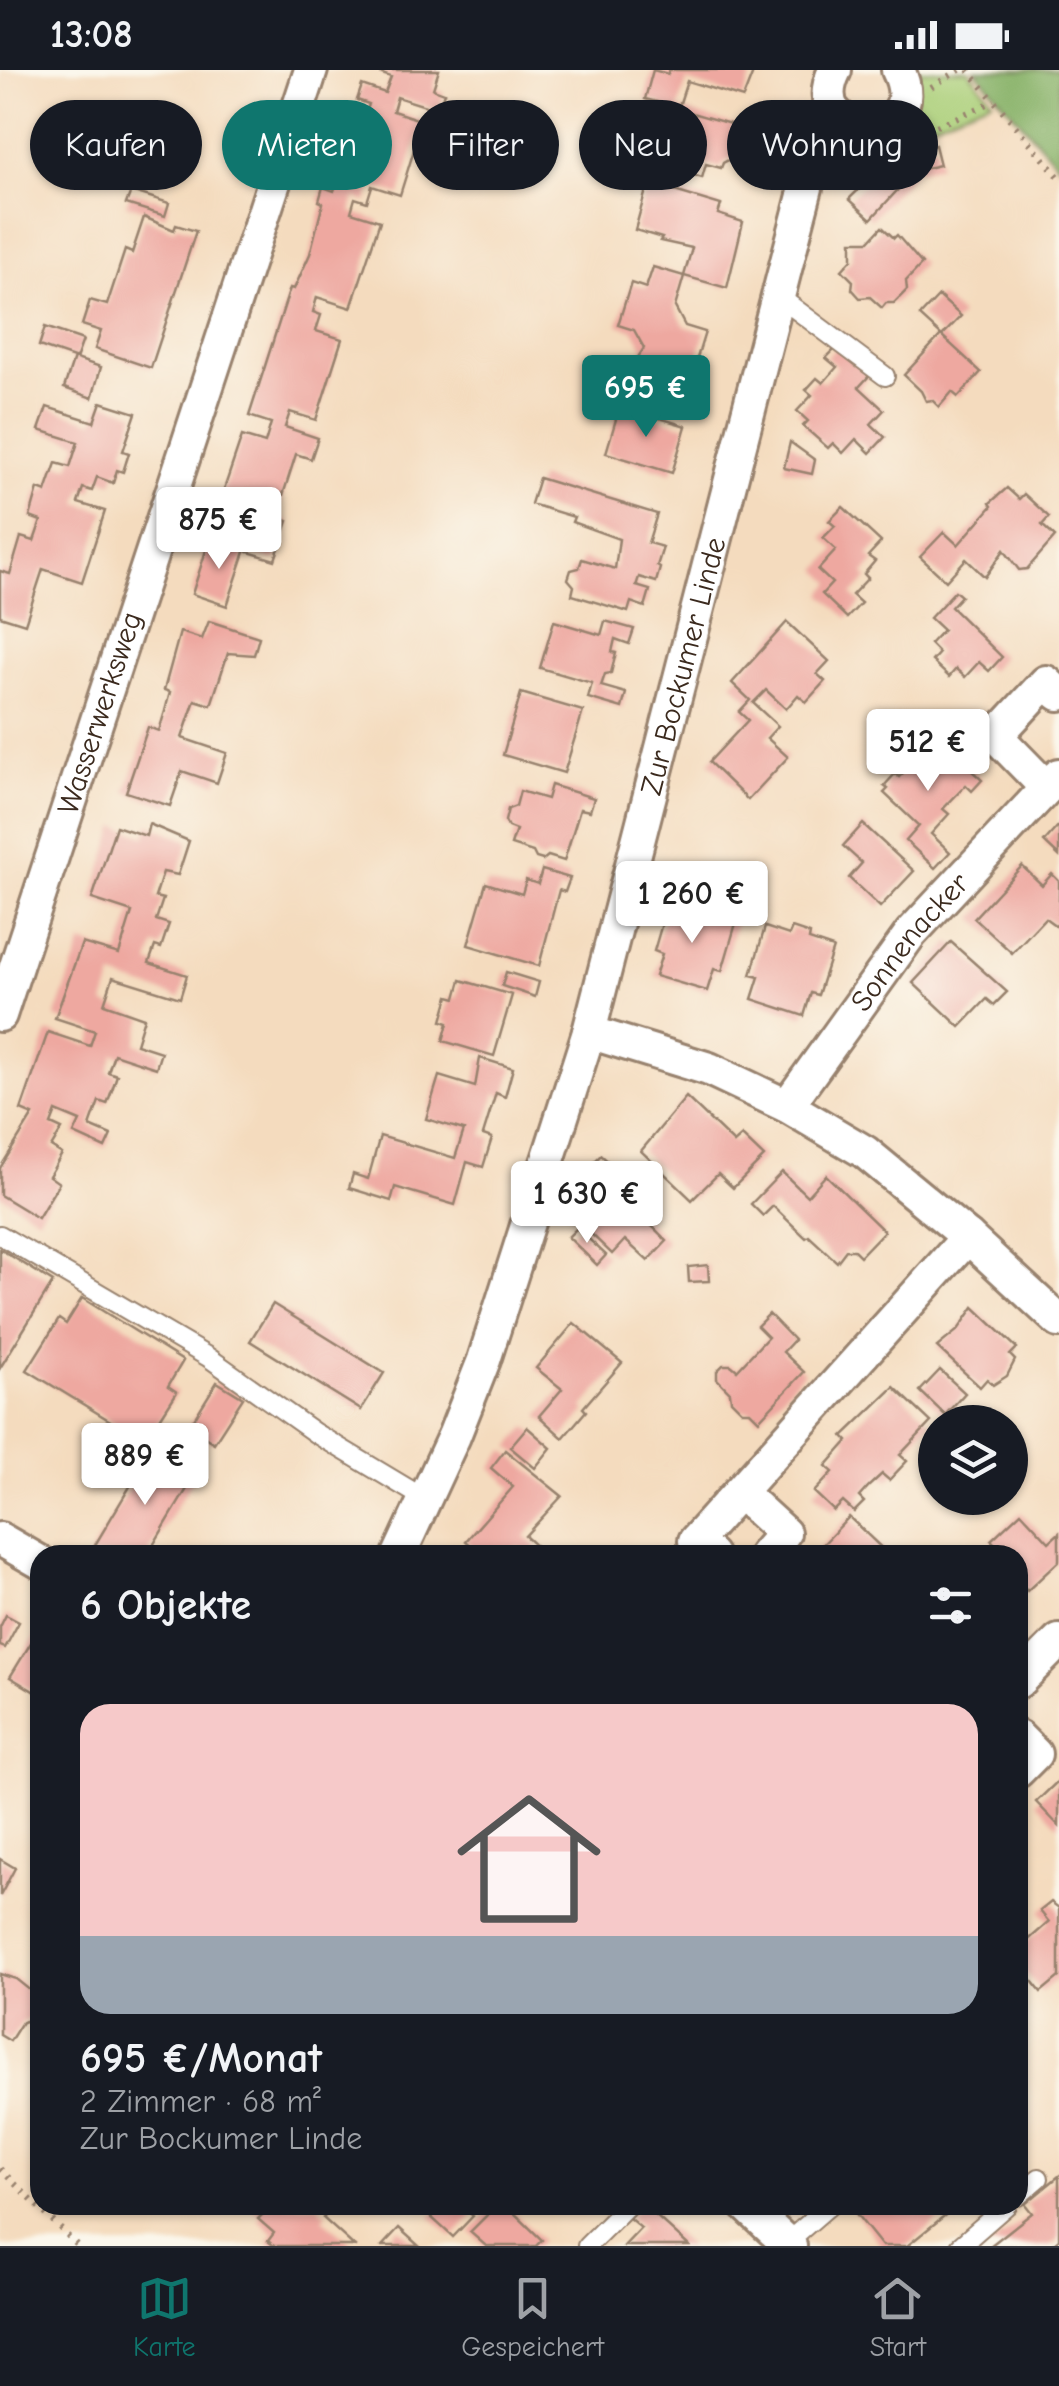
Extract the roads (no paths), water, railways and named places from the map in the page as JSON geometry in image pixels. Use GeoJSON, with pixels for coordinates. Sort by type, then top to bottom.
{"type":"FeatureCollection","features":[{"type":"Feature","properties":{"kind":"street","name":"Wasserwerksweg"},"geometry":{"type":"LineString","coordinates":[[0,1015],[311,70]]}},
{"type":"Feature","properties":{"kind":"street","name":"Zur Bockumer Linde"},"geometry":{"type":"LineString","coordinates":[[832,100],[829,91],[836,70]]}},
{"type":"Feature","properties":{"kind":"street"},"geometry":{"type":"LineString","coordinates":[[898,70],[902,100]]}},
{"type":"Feature","properties":{"kind":"street","name":"Zur Bockumer Linde"},"geometry":{"type":"LineString","coordinates":[[404,1545],[484,1360],[588,1032],[805,190]]}},
{"type":"Feature","properties":{"kind":"street","name":"Sonnenacker"},"geometry":{"type":"LineString","coordinates":[[788,1106],[911,934],[1053,781],[996,736],[1046,682],[1059,694]]}},
{"type":"Feature","properties":{"kind":"street"},"geometry":{"type":"LineString","coordinates":[[588,1032],[709,1068],[788,1106],[864,1152],[1055,1307]]}},
{"type":"Feature","properties":{"kind":"street"},"geometry":{"type":"LineString","coordinates":[[701,1545],[695,1540],[968,1237]]}},
{"type":"Feature","properties":{"kind":"street"},"geometry":{"type":"LineString","coordinates":[[738,1492],[784,1533],[773,1545]]}},
{"type":"Feature","properties":{"kind":"street"},"geometry":{"type":"LineString","coordinates":[[0,1539],[30,1556]]}},
{"type":"Feature","properties":{"kind":"street"},"geometry":{"type":"LineString","coordinates":[[1028,1672],[1059,1641]]}},
{"type":"Feature","properties":{"kind":"street"},"geometry":{"type":"LineString","coordinates":[[756,2215],[788,2245]]}},
{"type":"Feature","properties":{"kind":"lane"},"geometry":{"type":"LineString","coordinates":[[778,296],[884,376]]}},
{"type":"Feature","properties":{"kind":"lane"},"geometry":{"type":"LineString","coordinates":[[0,1235],[208,1356],[314,1434],[425,1499]]}},
{"type":"Feature","properties":{"kind":"lane"},"geometry":{"type":"LineString","coordinates":[[1028,2187],[1039,2178]]}},
{"type":"Feature","properties":{"kind":"lane"},"geometry":{"type":"LineString","coordinates":[[588,2246],[618,2215]]}},
{"type":"Feature","properties":{"kind":"lane"},"geometry":{"type":"LineString","coordinates":[[788,2245],[820,2215]]}},
{"type":"Feature","properties":{"kind":"lane"},"geometry":{"type":"LineString","coordinates":[[960,2246],[996,2215]]}}]}
